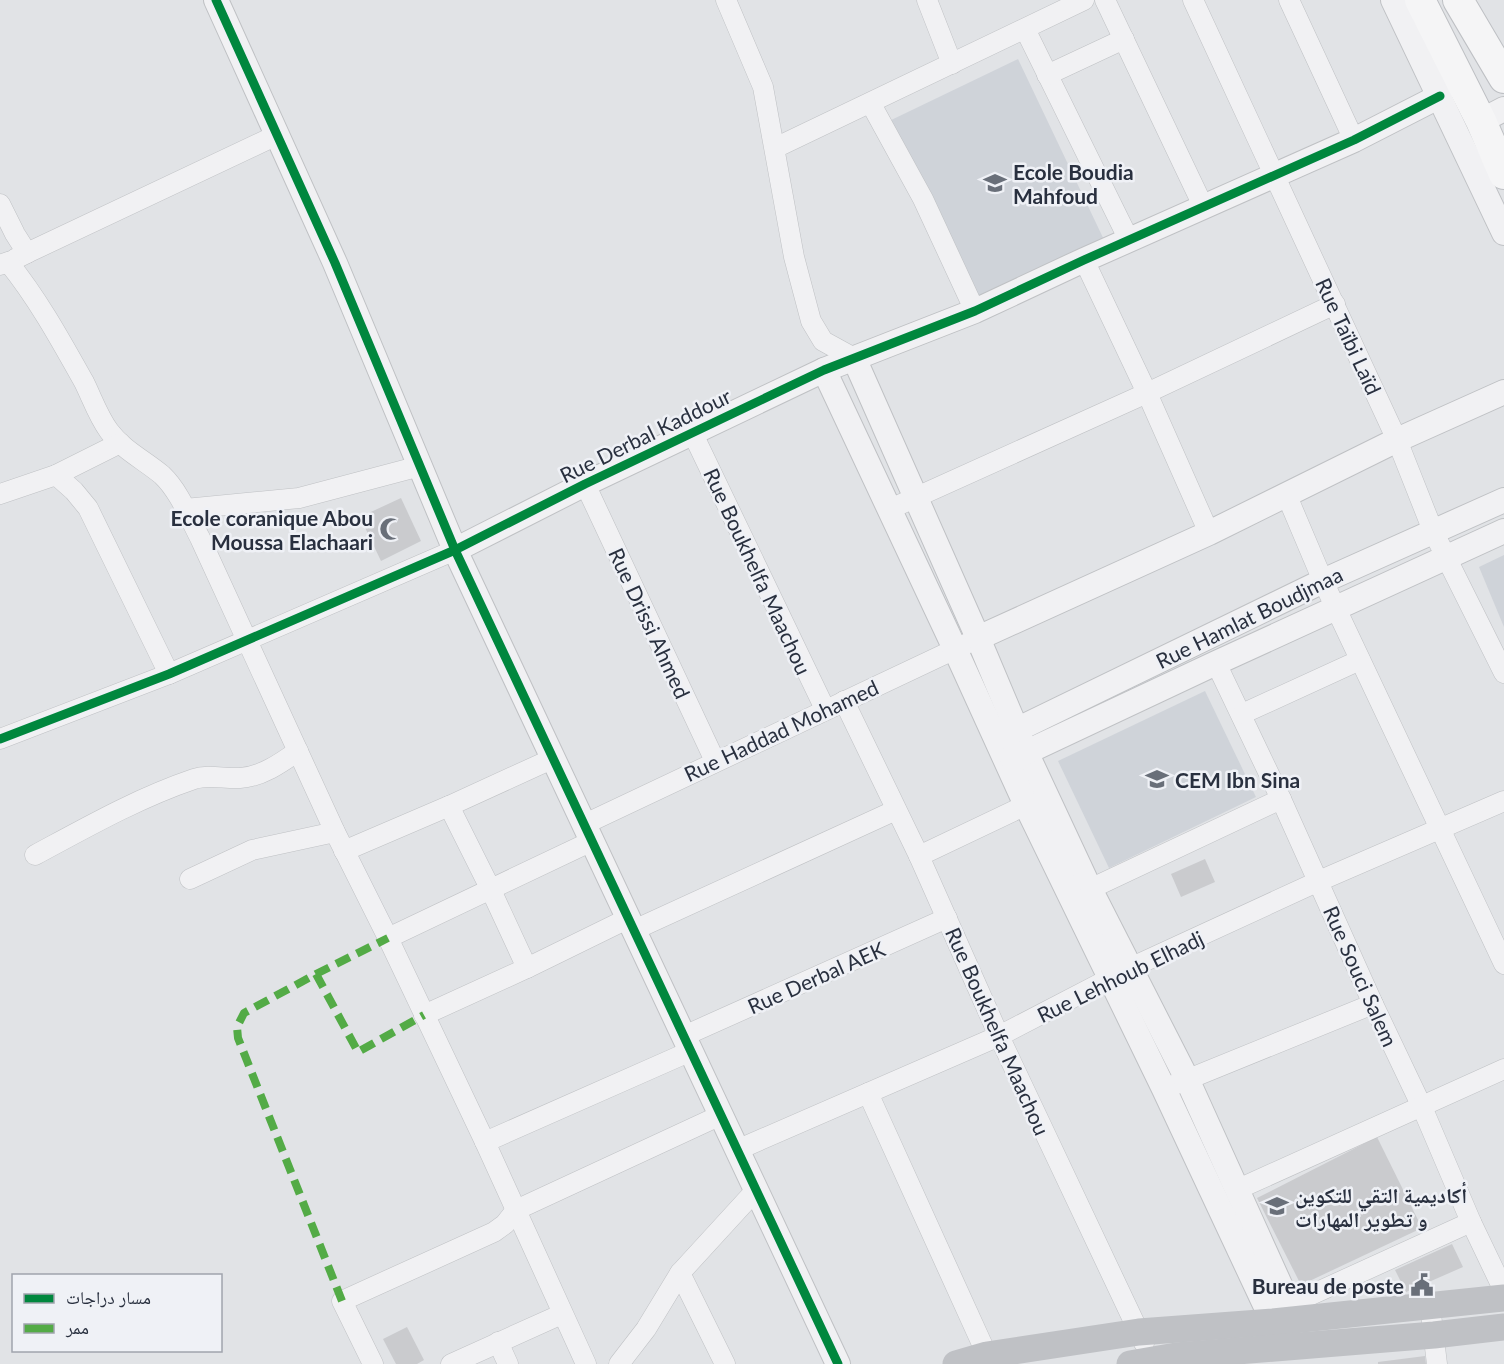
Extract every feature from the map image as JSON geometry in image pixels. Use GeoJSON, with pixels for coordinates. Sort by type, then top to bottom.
{"type":"FeatureCollection","features":[{"type":"Feature","properties":{"kind":"main road"},"geometry":{"type":"LineString","coordinates":[[1420,0],[1492,115],[1504,174]]}},
{"type":"Feature","properties":{"kind":"main road"},"geometry":{"type":"LineString","coordinates":[[1458,0],[1504,78]]}},
{"type":"Feature","properties":{"kind":"main road"},"geometry":{"type":"LineString","coordinates":[[956,1364],[987,1355],[1138,1332],[1286,1316],[1430,1306],[1504,1298]]}},
{"type":"Feature","properties":{"kind":"main road"},"geometry":{"type":"LineString","coordinates":[[1146,1363],[1176,1356],[1434,1335],[1504,1327]]}},
{"type":"Feature","properties":{"kind":"street"},"geometry":{"type":"LineString","coordinates":[[216,0],[335,263],[455,550],[838,1364]]}},
{"type":"Feature","properties":{"kind":"street"},"geometry":{"type":"LineString","coordinates":[[726,0],[763,87],[794,256],[811,321],[823,341],[824,370],[956,649],[1090,889],[1164,1089],[1286,1316]]}},
{"type":"Feature","properties":{"kind":"street"},"geometry":{"type":"LineString","coordinates":[[927,0],[952,64]]}},
{"type":"Feature","properties":{"kind":"street"},"geometry":{"type":"LineString","coordinates":[[775,148],[871,104],[1083,0]]}},
{"type":"Feature","properties":{"kind":"street"},"geometry":{"type":"LineString","coordinates":[[1105,0],[1204,208]]}},
{"type":"Feature","properties":{"kind":"street","name":"Rue Taïbi Laïd"},"geometry":{"type":"LineString","coordinates":[[1193,0],[1397,441],[1433,531],[1504,673]]}},
{"type":"Feature","properties":{"kind":"street"},"geometry":{"type":"LineString","coordinates":[[1289,0],[1354,140]]}},
{"type":"Feature","properties":{"kind":"street"},"geometry":{"type":"LineString","coordinates":[[1393,0],[1504,233]]}},
{"type":"Feature","properties":{"kind":"street"},"geometry":{"type":"LineString","coordinates":[[1025,29],[1129,240]]}},
{"type":"Feature","properties":{"kind":"street"},"geometry":{"type":"LineString","coordinates":[[1047,75],[1124,39]]}},
{"type":"Feature","properties":{"kind":"street","name":"Rue Derbal Kaddour"},"geometry":{"type":"LineString","coordinates":[[455,550],[585,484],[824,370],[975,311],[1084,260],[1275,177],[1440,96]]}},
{"type":"Feature","properties":{"kind":"street"},"geometry":{"type":"LineString","coordinates":[[871,104],[923,199],[975,311]]}},
{"type":"Feature","properties":{"kind":"street"},"geometry":{"type":"LineString","coordinates":[[277,135],[4,264],[24,281],[85,384],[109,431],[120,443],[164,477],[185,509],[344,851],[485,1142],[586,1364]]}},
{"type":"Feature","properties":{"kind":"street"},"geometry":{"type":"LineString","coordinates":[[0,204],[27,253]]}},
{"type":"Feature","properties":{"kind":"street"},"geometry":{"type":"LineString","coordinates":[[1084,260],[1147,393],[1209,533]]}},
{"type":"Feature","properties":{"kind":"street"},"geometry":{"type":"LineString","coordinates":[[890,509],[1147,393],[1335,304]]}},
{"type":"Feature","properties":{"kind":"street"},"geometry":{"type":"LineString","coordinates":[[823,341],[854,358],[978,638],[1012,746],[1026,805],[1120,973],[1187,1080],[1236,1190],[1286,1316]]}},
{"type":"Feature","properties":{"kind":"street"},"geometry":{"type":"LineString","coordinates":[[978,638],[1209,533],[1397,441],[1504,392]]}},
{"type":"Feature","properties":{"kind":"street","name":"Rue Boukhelfa Maachou"},"geometry":{"type":"LineString","coordinates":[[692,432],[825,709]]}},
{"type":"Feature","properties":{"kind":"street"},"geometry":{"type":"LineString","coordinates":[[0,494],[56,475],[120,443]]}},
{"type":"Feature","properties":{"kind":"street"},"geometry":{"type":"LineString","coordinates":[[185,509],[299,498],[420,466]]}},
{"type":"Feature","properties":{"kind":"street"},"geometry":{"type":"LineString","coordinates":[[56,475],[88,508],[169,674]]}},
{"type":"Feature","properties":{"kind":"street","name":"Rue Drissi Ahmed"},"geometry":{"type":"LineString","coordinates":[[585,484],[715,761]]}},
{"type":"Feature","properties":{"kind":"street"},"geometry":{"type":"LineString","coordinates":[[1287,496],[1323,581],[1504,964]]}},
{"type":"Feature","properties":{"kind":"street","name":"Rue Hamlat Boudjmaa"},"geometry":{"type":"LineString","coordinates":[[1012,746],[1323,581],[1504,500]]}},
{"type":"Feature","properties":{"kind":"street","name":"Rue Hamlat Boudjmaa"},"geometry":{"type":"LineString","coordinates":[[1012,746],[1216,663],[1504,531]]}},
{"type":"Feature","properties":{"kind":"street"},"geometry":{"type":"LineString","coordinates":[[0,739],[169,674],[455,550]]}},
{"type":"Feature","properties":{"kind":"street","name":"Rue Haddad Mohamed"},"geometry":{"type":"LineString","coordinates":[[388,938],[490,888],[715,761],[978,638]]}},
{"type":"Feature","properties":{"kind":"street"},"geometry":{"type":"LineString","coordinates":[[1242,714],[1360,660]]}},
{"type":"Feature","properties":{"kind":"street","name":"Rue Souci Salem"},"geometry":{"type":"LineString","coordinates":[[1216,663],[1319,881],[1504,1291]]}},
{"type":"Feature","properties":{"kind":"street","name":"Rue Boukhelfa Maachou"},"geometry":{"type":"LineString","coordinates":[[844,701],[919,856],[999,1036],[1138,1332],[1146,1363]]}},
{"type":"Feature","properties":{"kind":"street"},"geometry":{"type":"LineString","coordinates":[[35,855],[116,812],[196,778],[241,778],[258,774],[276,766],[298,751]]}},
{"type":"Feature","properties":{"kind":"street"},"geometry":{"type":"LineString","coordinates":[[344,851],[554,758]]}},
{"type":"Feature","properties":{"kind":"street"},"geometry":{"type":"LineString","coordinates":[[1090,889],[1281,799]]}},
{"type":"Feature","properties":{"kind":"street","name":"Rue Lehhoub Elhadj"},"geometry":{"type":"LineString","coordinates":[[737,1150],[999,1036],[1120,973],[1319,881],[1504,801]]}},
{"type":"Feature","properties":{"kind":"street"},"geometry":{"type":"LineString","coordinates":[[919,856],[1026,805]]}},
{"type":"Feature","properties":{"kind":"street"},"geometry":{"type":"LineString","coordinates":[[449,806],[527,968]]}},
{"type":"Feature","properties":{"kind":"street"},"geometry":{"type":"LineString","coordinates":[[424,1015],[527,968],[896,810]]}},
{"type":"Feature","properties":{"kind":"street"},"geometry":{"type":"LineString","coordinates":[[190,879],[252,850],[335,832]]}},
{"type":"Feature","properties":{"kind":"street","name":"Rue Derbal AEK"},"geometry":{"type":"LineString","coordinates":[[485,1142],[947,918]]}},
{"type":"Feature","properties":{"kind":"street"},"geometry":{"type":"LineString","coordinates":[[1164,1089],[1373,1004]]}},
{"type":"Feature","properties":{"kind":"street"},"geometry":{"type":"LineString","coordinates":[[1236,1190],[1504,1069]]}},
{"type":"Feature","properties":{"kind":"street"},"geometry":{"type":"LineString","coordinates":[[868,1094],[987,1355]]}},
{"type":"Feature","properties":{"kind":"street"},"geometry":{"type":"LineString","coordinates":[[373,1364],[342,1301],[494,1232],[505,1224],[516,1210],[721,1115]]}},
{"type":"Feature","properties":{"kind":"street"},"geometry":{"type":"LineString","coordinates":[[619,1364],[646,1329],[680,1273],[756,1190]]}},
{"type":"Feature","properties":{"kind":"street"},"geometry":{"type":"LineString","coordinates":[[1286,1316],[1471,1222]]}},
{"type":"Feature","properties":{"kind":"street"},"geometry":{"type":"LineString","coordinates":[[680,1273],[725,1364]]}},
{"type":"Feature","properties":{"kind":"street"},"geometry":{"type":"LineString","coordinates":[[1430,1306],[1437,1364]]}},
{"type":"Feature","properties":{"kind":"street"},"geometry":{"type":"LineString","coordinates":[[451,1364],[562,1314]]}},
{"type":"Feature","properties":{"kind":"street"},"geometry":{"type":"LineString","coordinates":[[498,1342],[508,1364]]}},
{"type":"Feature","properties":{"kind":"shaded area","name":"Ecole Boudia Mahfoud"},"geometry":{"type":"Polygon","coordinates":[[[1018,59],[1106,244],[973,308],[885,123],[1018,59]]]}},
{"type":"Feature","properties":{"kind":"shaded area"},"geometry":{"type":"Polygon","coordinates":[[[1504,555],[1504,627],[1479,567],[1504,555]]]}},
{"type":"Feature","properties":{"kind":"shaded area","name":"CEM Ibn Sina"},"geometry":{"type":"Polygon","coordinates":[[[1205,691],[1256,797],[1109,868],[1058,761],[1205,691]]]}},
{"type":"Feature","properties":{"kind":"building","name":"Ecole coranique Abou Moussa Elachaari"},"geometry":{"type":"Polygon","coordinates":[[[401,498],[421,541],[381,561],[360,517],[401,498]]]}},
{"type":"Feature","properties":{"kind":"building"},"geometry":{"type":"Polygon","coordinates":[[[1205,859],[1215,882],[1181,897],[1171,874],[1205,859]]]}},
{"type":"Feature","properties":{"kind":"building"},"geometry":{"type":"Polygon","coordinates":[[[1377,1137],[1422,1228],[1301,1285],[1257,1198],[1377,1137]]]}},
{"type":"Feature","properties":{"kind":"building"},"geometry":{"type":"Polygon","coordinates":[[[1452,1244],[1463,1267],[1406,1292],[1395,1270],[1452,1244]]]}},
{"type":"Feature","properties":{"kind":"building"},"geometry":{"type":"Polygon","coordinates":[[[407,1327],[424,1360],[417,1364],[396,1364],[383,1339],[407,1327]]]}},
{"type":"Feature","properties":{"kind":"building"},"geometry":{"type":"Polygon","coordinates":[[[1425,1356],[1426,1364],[1378,1364],[1378,1362],[1425,1356]]]}},
{"type":"Feature","properties":{"kind":"marked path"},"geometry":{"type":"LineString","coordinates":[[342,1301],[238,1038],[237,1027],[244,1013],[388,938]]}},
{"type":"Feature","properties":{"kind":"marked path"},"geometry":{"type":"LineString","coordinates":[[316,974],[358,1052],[424,1015]]}},
{"type":"Feature","properties":{"kind":"cycle path"},"geometry":{"type":"LineString","coordinates":[[216,0],[335,263],[455,550],[838,1364]]}},
{"type":"Feature","properties":{"kind":"cycle path"},"geometry":{"type":"LineString","coordinates":[[0,739],[169,674],[455,550],[585,484],[824,370],[975,311],[1354,140],[1440,96]]}},
{"type":"Feature","properties":{"kind":"place","name":"Ecole Boudia Mahfoud"},"geometry":{"type":"Point","coordinates":[995,183]}},
{"type":"Feature","properties":{"kind":"place","name":"Ecole coranique Abou Moussa Elachaari"},"geometry":{"type":"Point","coordinates":[391,529]}},
{"type":"Feature","properties":{"kind":"place","name":"CEM Ibn Sina"},"geometry":{"type":"Point","coordinates":[1157,779]}},
{"type":"Feature","properties":{"kind":"place","name":"أكاديمية التقي للتكوين و تطوير المهارات"},"geometry":{"type":"Point","coordinates":[1277,1206]}},
{"type":"Feature","properties":{"kind":"place","name":"Bureau de poste"},"geometry":{"type":"Point","coordinates":[1422,1285]}}]}
